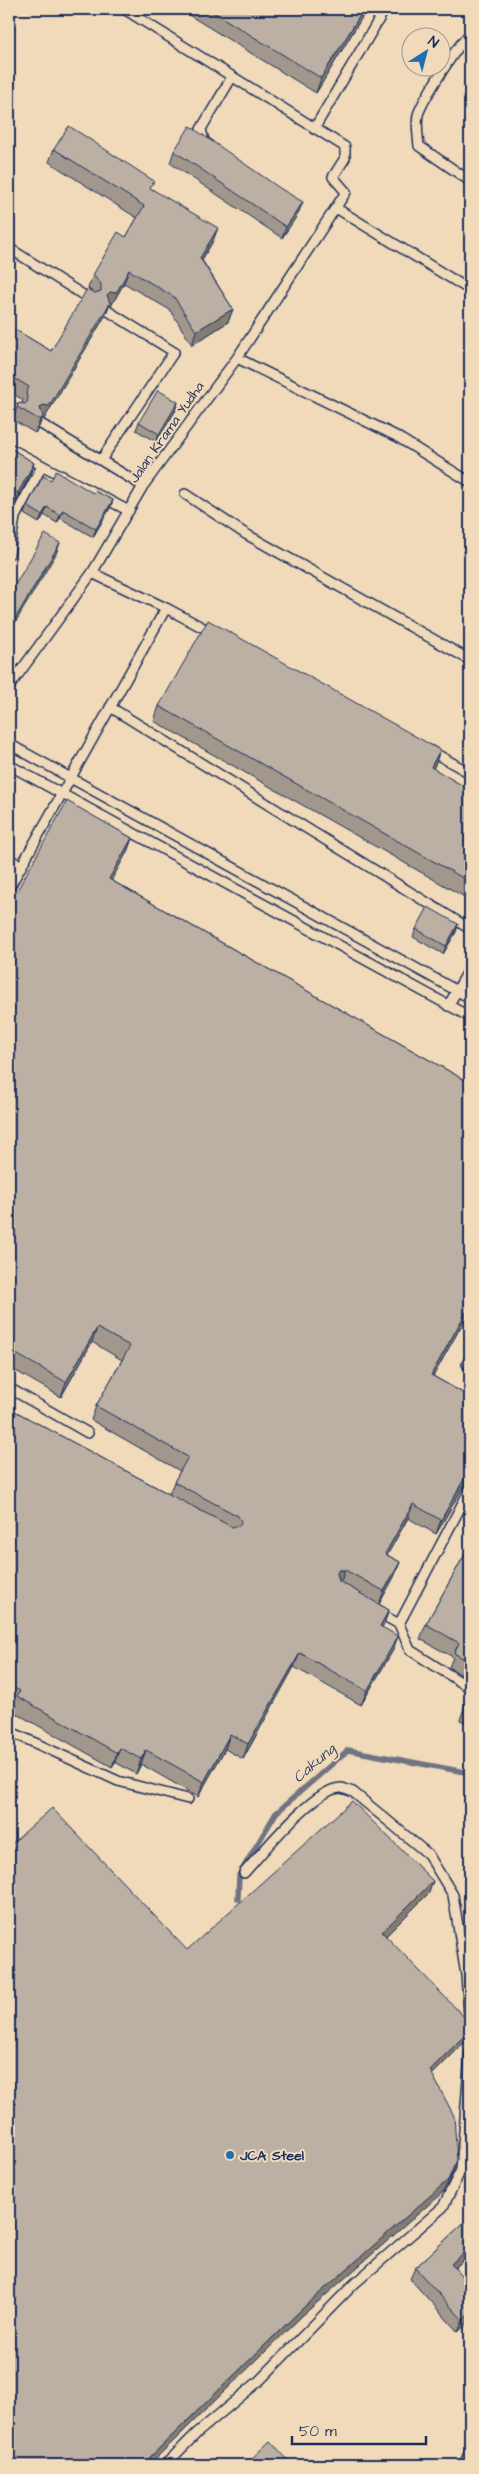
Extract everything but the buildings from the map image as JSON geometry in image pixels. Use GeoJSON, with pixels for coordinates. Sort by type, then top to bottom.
{"type":"FeatureCollection","features":[{"type":"Feature","properties":{"kind":"lane"},"geometry":{"type":"LineString","coordinates":[[124,9],[314,129],[385,9]]}},
{"type":"Feature","properties":{"kind":"lane"},"geometry":{"type":"LineString","coordinates":[[470,35],[457,47],[418,113],[417,128],[419,146],[470,181]]}},
{"type":"Feature","properties":{"kind":"lane"},"geometry":{"type":"LineString","coordinates":[[220,152],[204,141],[202,129],[232,77]]}},
{"type":"Feature","properties":{"kind":"lane","name":"Jalan Krama Yudha"},"geometry":{"type":"LineString","coordinates":[[9,687],[92,573],[143,486],[237,358],[346,194],[345,189],[333,177],[345,158],[344,147],[314,129]]}},
{"type":"Feature","properties":{"kind":"lane"},"geometry":{"type":"LineString","coordinates":[[336,208],[470,290]]}},
{"type":"Feature","properties":{"kind":"lane"},"geometry":{"type":"LineString","coordinates":[[9,248],[91,300]]}},
{"type":"Feature","properties":{"kind":"lane"},"geometry":{"type":"LineString","coordinates":[[101,460],[174,352],[108,311]]}},
{"type":"Feature","properties":{"kind":"lane"},"geometry":{"type":"LineString","coordinates":[[237,358],[396,436],[470,482]]}},
{"type":"Feature","properties":{"kind":"lane"},"geometry":{"type":"LineString","coordinates":[[9,405],[18,410]]}},
{"type":"Feature","properties":{"kind":"lane"},"geometry":{"type":"LineString","coordinates":[[41,424],[143,486]]}},
{"type":"Feature","properties":{"kind":"lane"},"geometry":{"type":"LineString","coordinates":[[9,448],[129,511]]}},
{"type":"Feature","properties":{"kind":"lane"},"geometry":{"type":"LineString","coordinates":[[9,554],[15,517],[42,466]]}},
{"type":"Feature","properties":{"kind":"lane"},"geometry":{"type":"LineString","coordinates":[[185,494],[244,534],[470,660]]}},
{"type":"Feature","properties":{"kind":"lane"},"geometry":{"type":"LineString","coordinates":[[92,573],[166,608],[218,636]]}},
{"type":"Feature","properties":{"kind":"lane"},"geometry":{"type":"LineString","coordinates":[[9,888],[61,792],[166,608]]}},
{"type":"Feature","properties":{"kind":"lane"},"geometry":{"type":"LineString","coordinates":[[110,707],[470,929]]}},
{"type":"Feature","properties":{"kind":"lane"},"geometry":{"type":"LineString","coordinates":[[9,744],[470,998]]}},
{"type":"Feature","properties":{"kind":"lane"},"geometry":{"type":"LineString","coordinates":[[418,744],[470,773]]}},
{"type":"Feature","properties":{"kind":"lane"},"geometry":{"type":"LineString","coordinates":[[9,765],[470,1017]]}},
{"type":"Feature","properties":{"kind":"lane"},"geometry":{"type":"LineString","coordinates":[[9,859],[22,866]]}},
{"type":"Feature","properties":{"kind":"lane"},"geometry":{"type":"LineString","coordinates":[[448,1006],[469,973]]}},
{"type":"Feature","properties":{"kind":"lane"},"geometry":{"type":"LineString","coordinates":[[9,1388],[88,1433]]}},
{"type":"Feature","properties":{"kind":"lane"},"geometry":{"type":"LineString","coordinates":[[399,1624],[470,1489]]}},
{"type":"Feature","properties":{"kind":"lane"},"geometry":{"type":"LineString","coordinates":[[368,1607],[399,1624],[410,1650],[470,1688]]}},
{"type":"Feature","properties":{"kind":"lane"},"geometry":{"type":"LineString","coordinates":[[9,1731],[118,1781],[188,1799]]}},
{"type":"Feature","properties":{"kind":"lane"},"geometry":{"type":"LineString","coordinates":[[244,1873],[313,1800],[342,1788],[353,1792],[428,1854],[453,1895],[466,1975],[470,2027]]}},
{"type":"Feature","properties":{"kind":"lane"},"geometry":{"type":"LineString","coordinates":[[165,2465],[197,2433],[259,2380],[354,2284],[442,2207],[461,2170],[470,2053]]}},
{"type":"Feature","properties":{"kind":"lane"},"geometry":{"type":"LineString","coordinates":[[464,2465],[470,2450]]}},
{"type":"Feature","properties":{"kind":"waterway","name":"Cakung"},"geometry":{"type":"LineString","coordinates":[[238,1899],[239,1875],[276,1813],[348,1750],[470,1773]]}},
{"type":"Feature","properties":{"kind":"place","name":"JCA Steel"},"geometry":{"type":"Point","coordinates":[230,2155]}}]}
